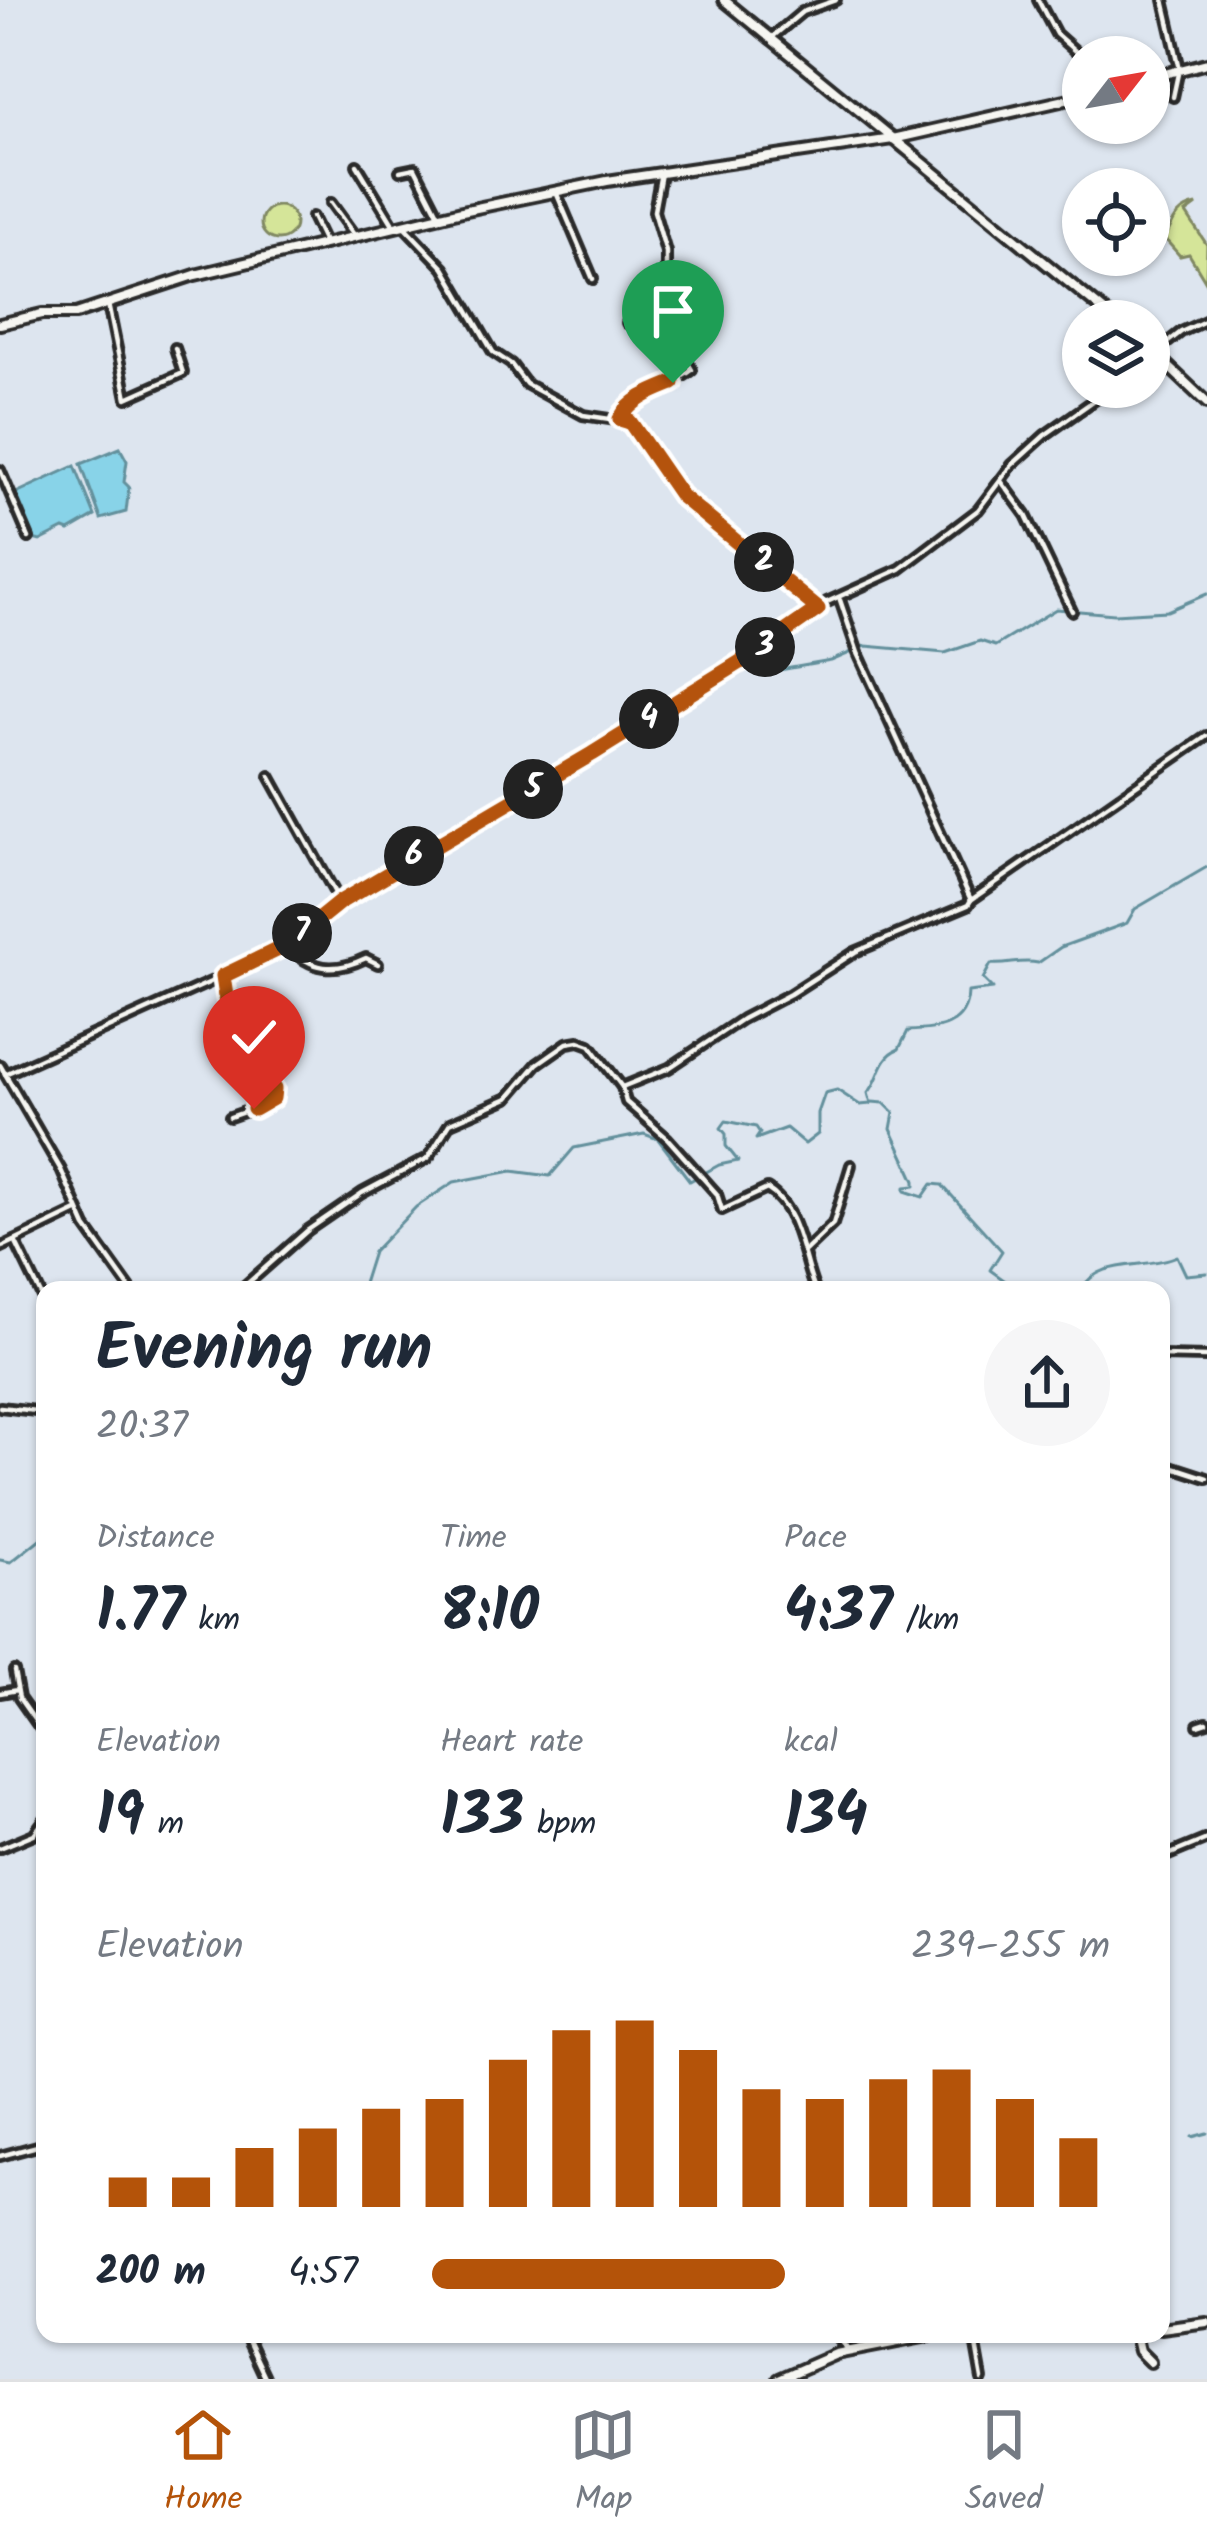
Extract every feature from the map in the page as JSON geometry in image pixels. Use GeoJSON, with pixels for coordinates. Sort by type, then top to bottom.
{"type":"FeatureCollection","features":[{"type":"Feature","properties":{"kind":"street"},"geometry":{"type":"LineString","coordinates":[[724,0],[1090,300]]}},
{"type":"Feature","properties":{"kind":"street"},"geometry":{"type":"LineString","coordinates":[[770,39],[802,13],[836,0]]}},
{"type":"Feature","properties":{"kind":"street"},"geometry":{"type":"LineString","coordinates":[[1038,0],[1062,39]]}},
{"type":"Feature","properties":{"kind":"street"},"geometry":{"type":"LineString","coordinates":[[1164,0],[1180,69],[1173,97]]}},
{"type":"Feature","properties":{"kind":"street"},"geometry":{"type":"LineString","coordinates":[[1170,72],[1207,63]]}},
{"type":"Feature","properties":{"kind":"street"},"geometry":{"type":"LineString","coordinates":[[0,324],[42,314],[76,314],[194,275],[556,192],[893,140],[1062,101]]}},
{"type":"Feature","properties":{"kind":"street"},"geometry":{"type":"LineString","coordinates":[[358,164],[399,226],[444,268],[494,352],[526,384],[583,415],[630,422],[681,496],[818,609]]}},
{"type":"Feature","properties":{"kind":"street"},"geometry":{"type":"LineString","coordinates":[[400,171],[415,168],[440,217]]}},
{"type":"Feature","properties":{"kind":"street"},"geometry":{"type":"LineString","coordinates":[[620,419],[649,393],[692,370],[674,338],[666,296],[666,251],[655,211],[661,173]]}},
{"type":"Feature","properties":{"kind":"street"},"geometry":{"type":"LineString","coordinates":[[556,192],[593,279]]}},
{"type":"Feature","properties":{"kind":"street"},"geometry":{"type":"LineString","coordinates":[[332,203],[355,236]]}},
{"type":"Feature","properties":{"kind":"street"},"geometry":{"type":"LineString","coordinates":[[312,217],[325,244]]}},
{"type":"Feature","properties":{"kind":"street"},"geometry":{"type":"LineString","coordinates":[[627,323],[666,296]]}},
{"type":"Feature","properties":{"kind":"street"},"geometry":{"type":"LineString","coordinates":[[108,304],[127,398],[183,373],[175,348]]}},
{"type":"Feature","properties":{"kind":"street"},"geometry":{"type":"LineString","coordinates":[[1170,340],[1207,320]]}},
{"type":"Feature","properties":{"kind":"street"},"geometry":{"type":"LineString","coordinates":[[1170,370],[1207,403]]}},
{"type":"Feature","properties":{"kind":"street"},"geometry":{"type":"LineString","coordinates":[[5,1074],[287,945],[340,902],[610,743],[818,609],[900,569],[978,510],[1012,465],[1083,408]]}},
{"type":"Feature","properties":{"kind":"street"},"geometry":{"type":"LineString","coordinates":[[0,470],[29,538]]}},
{"type":"Feature","properties":{"kind":"street"},"geometry":{"type":"LineString","coordinates":[[1001,481],[1026,515],[1072,611]]}},
{"type":"Feature","properties":{"kind":"street"},"geometry":{"type":"LineString","coordinates":[[840,597],[858,650],[971,900]]}},
{"type":"Feature","properties":{"kind":"street"},"geometry":{"type":"LineString","coordinates":[[622,1087],[669,1068],[855,952],[971,900],[1207,736]]}},
{"type":"Feature","properties":{"kind":"street"},"geometry":{"type":"LineString","coordinates":[[270,776],[340,902]]}},
{"type":"Feature","properties":{"kind":"street"},"geometry":{"type":"LineString","coordinates":[[287,945],[302,959],[328,969],[366,958],[378,964]]}},
{"type":"Feature","properties":{"kind":"street"},"geometry":{"type":"LineString","coordinates":[[223,976],[230,1023],[275,1095],[264,1105],[230,1117]]}},
{"type":"Feature","properties":{"kind":"street"},"geometry":{"type":"LineString","coordinates":[[250,1281],[319,1222],[428,1158],[450,1124],[508,1098],[537,1064],[567,1043],[579,1041],[590,1045],[622,1087],[626,1102],[667,1138],[717,1194],[722,1210],[772,1191],[806,1251],[812,1281]]}},
{"type":"Feature","properties":{"kind":"street"},"geometry":{"type":"LineString","coordinates":[[0,1065],[61,1170],[77,1211],[124,1281]]}},
{"type":"Feature","properties":{"kind":"street"},"geometry":{"type":"LineString","coordinates":[[806,1251],[833,1224],[851,1165]]}},
{"type":"Feature","properties":{"kind":"street"},"geometry":{"type":"LineString","coordinates":[[0,1247],[77,1211]]}},
{"type":"Feature","properties":{"kind":"street"},"geometry":{"type":"LineString","coordinates":[[15,1241],[36,1285]]}},
{"type":"Feature","properties":{"kind":"street"},"geometry":{"type":"LineString","coordinates":[[1170,1357],[1207,1358]]}},
{"type":"Feature","properties":{"kind":"street"},"geometry":{"type":"LineString","coordinates":[[0,1407],[36,1411]]}},
{"type":"Feature","properties":{"kind":"street"},"geometry":{"type":"LineString","coordinates":[[1170,1466],[1207,1478]]}},
{"type":"Feature","properties":{"kind":"street"},"geometry":{"type":"LineString","coordinates":[[14,1671],[17,1690],[36,1724]]}},
{"type":"Feature","properties":{"kind":"street"},"geometry":{"type":"LineString","coordinates":[[0,1693],[17,1690]]}},
{"type":"Feature","properties":{"kind":"street"},"geometry":{"type":"LineString","coordinates":[[1198,1724],[1207,1722]]}},
{"type":"Feature","properties":{"kind":"street"},"geometry":{"type":"LineString","coordinates":[[0,1847],[36,1831]]}},
{"type":"Feature","properties":{"kind":"street"},"geometry":{"type":"LineString","coordinates":[[1170,1854],[1207,1839]]}},
{"type":"Feature","properties":{"kind":"street"},"geometry":{"type":"LineString","coordinates":[[0,2156],[36,2146]]}},
{"type":"Feature","properties":{"kind":"street"},"geometry":{"type":"LineString","coordinates":[[1170,2327],[1207,2322]]}},
{"type":"Feature","properties":{"kind":"street"},"geometry":{"type":"LineString","coordinates":[[249,2343],[266,2379]]}},
{"type":"Feature","properties":{"kind":"street"},"geometry":{"type":"LineString","coordinates":[[843,2343],[849,2351]]}},
{"type":"Feature","properties":{"kind":"street"},"geometry":{"type":"LineString","coordinates":[[779,2379],[880,2343]]}},
{"type":"Feature","properties":{"kind":"street"},"geometry":{"type":"LineString","coordinates":[[976,2343],[982,2379]]}},
{"type":"Feature","properties":{"kind":"street"},"geometry":{"type":"LineString","coordinates":[[1137,2343],[1150,2362]]}},
{"type":"Feature","properties":{"kind":"green space"},"geometry":{"type":"Polygon","coordinates":[[[1197,205],[1186,213],[1207,245],[1206,282],[1189,254],[1180,256],[1170,245],[1173,222],[1197,205]]]}},
{"type":"Feature","properties":{"kind":"green space"},"geometry":{"type":"Polygon","coordinates":[[[278,206],[290,211],[295,223],[290,235],[278,240],[266,235],[261,223],[266,211],[278,206]]]}},
{"type":"Feature","properties":{"kind":"water"},"geometry":{"type":"Polygon","coordinates":[[[120,448],[127,461],[126,512],[101,519],[81,464],[120,448]]]}},
{"type":"Feature","properties":{"kind":"water"},"geometry":{"type":"Polygon","coordinates":[[[75,466],[95,516],[69,531],[33,539],[14,494],[75,466]]]}},
{"type":"Feature","properties":{"kind":"waterway"},"geometry":{"type":"LineString","coordinates":[[768,672],[831,661],[866,646],[945,653],[980,641],[995,646],[1056,609],[1114,614],[1167,611],[1207,594]]}},
{"type":"Feature","properties":{"kind":"waterway"},"geometry":{"type":"LineString","coordinates":[[364,1281],[373,1252],[416,1207],[454,1182],[512,1171],[550,1176],[574,1148],[644,1134],[658,1139],[690,1181],[719,1165],[738,1161],[726,1146],[721,1128],[726,1121],[756,1127],[760,1133],[756,1139],[786,1128],[805,1144],[818,1134],[825,1093],[837,1090],[860,1105],[871,1104],[868,1093],[908,1031],[940,1027],[956,1019],[968,992],[993,989],[983,979],[991,964],[1038,963],[1061,947],[1127,923],[1135,909],[1207,867]]}},
{"type":"Feature","properties":{"kind":"waterway"},"geometry":{"type":"LineString","coordinates":[[872,1102],[884,1103],[894,1113],[891,1129],[915,1181],[905,1191],[923,1197],[932,1184],[942,1185],[1002,1251],[990,1270],[1005,1281]]}},
{"type":"Feature","properties":{"kind":"waterway"},"geometry":{"type":"LineString","coordinates":[[1088,1281],[1111,1268],[1177,1256],[1186,1275],[1207,1273]]}},
{"type":"Feature","properties":{"kind":"waterway"},"geometry":{"type":"LineString","coordinates":[[0,1560],[11,1562],[36,1542]]}},
{"type":"Feature","properties":{"kind":"waterway"},"geometry":{"type":"LineString","coordinates":[[1192,2137],[1207,2133]]}},
{"type":"Feature","properties":{"kind":"route"},"geometry":{"type":"LineString","coordinates":[[254,1109],[273,1098],[274,1089],[230,1023],[223,976],[271,955],[340,902],[592,754],[818,609],[681,496],[630,422],[620,419],[649,393],[673,383]]}}]}
